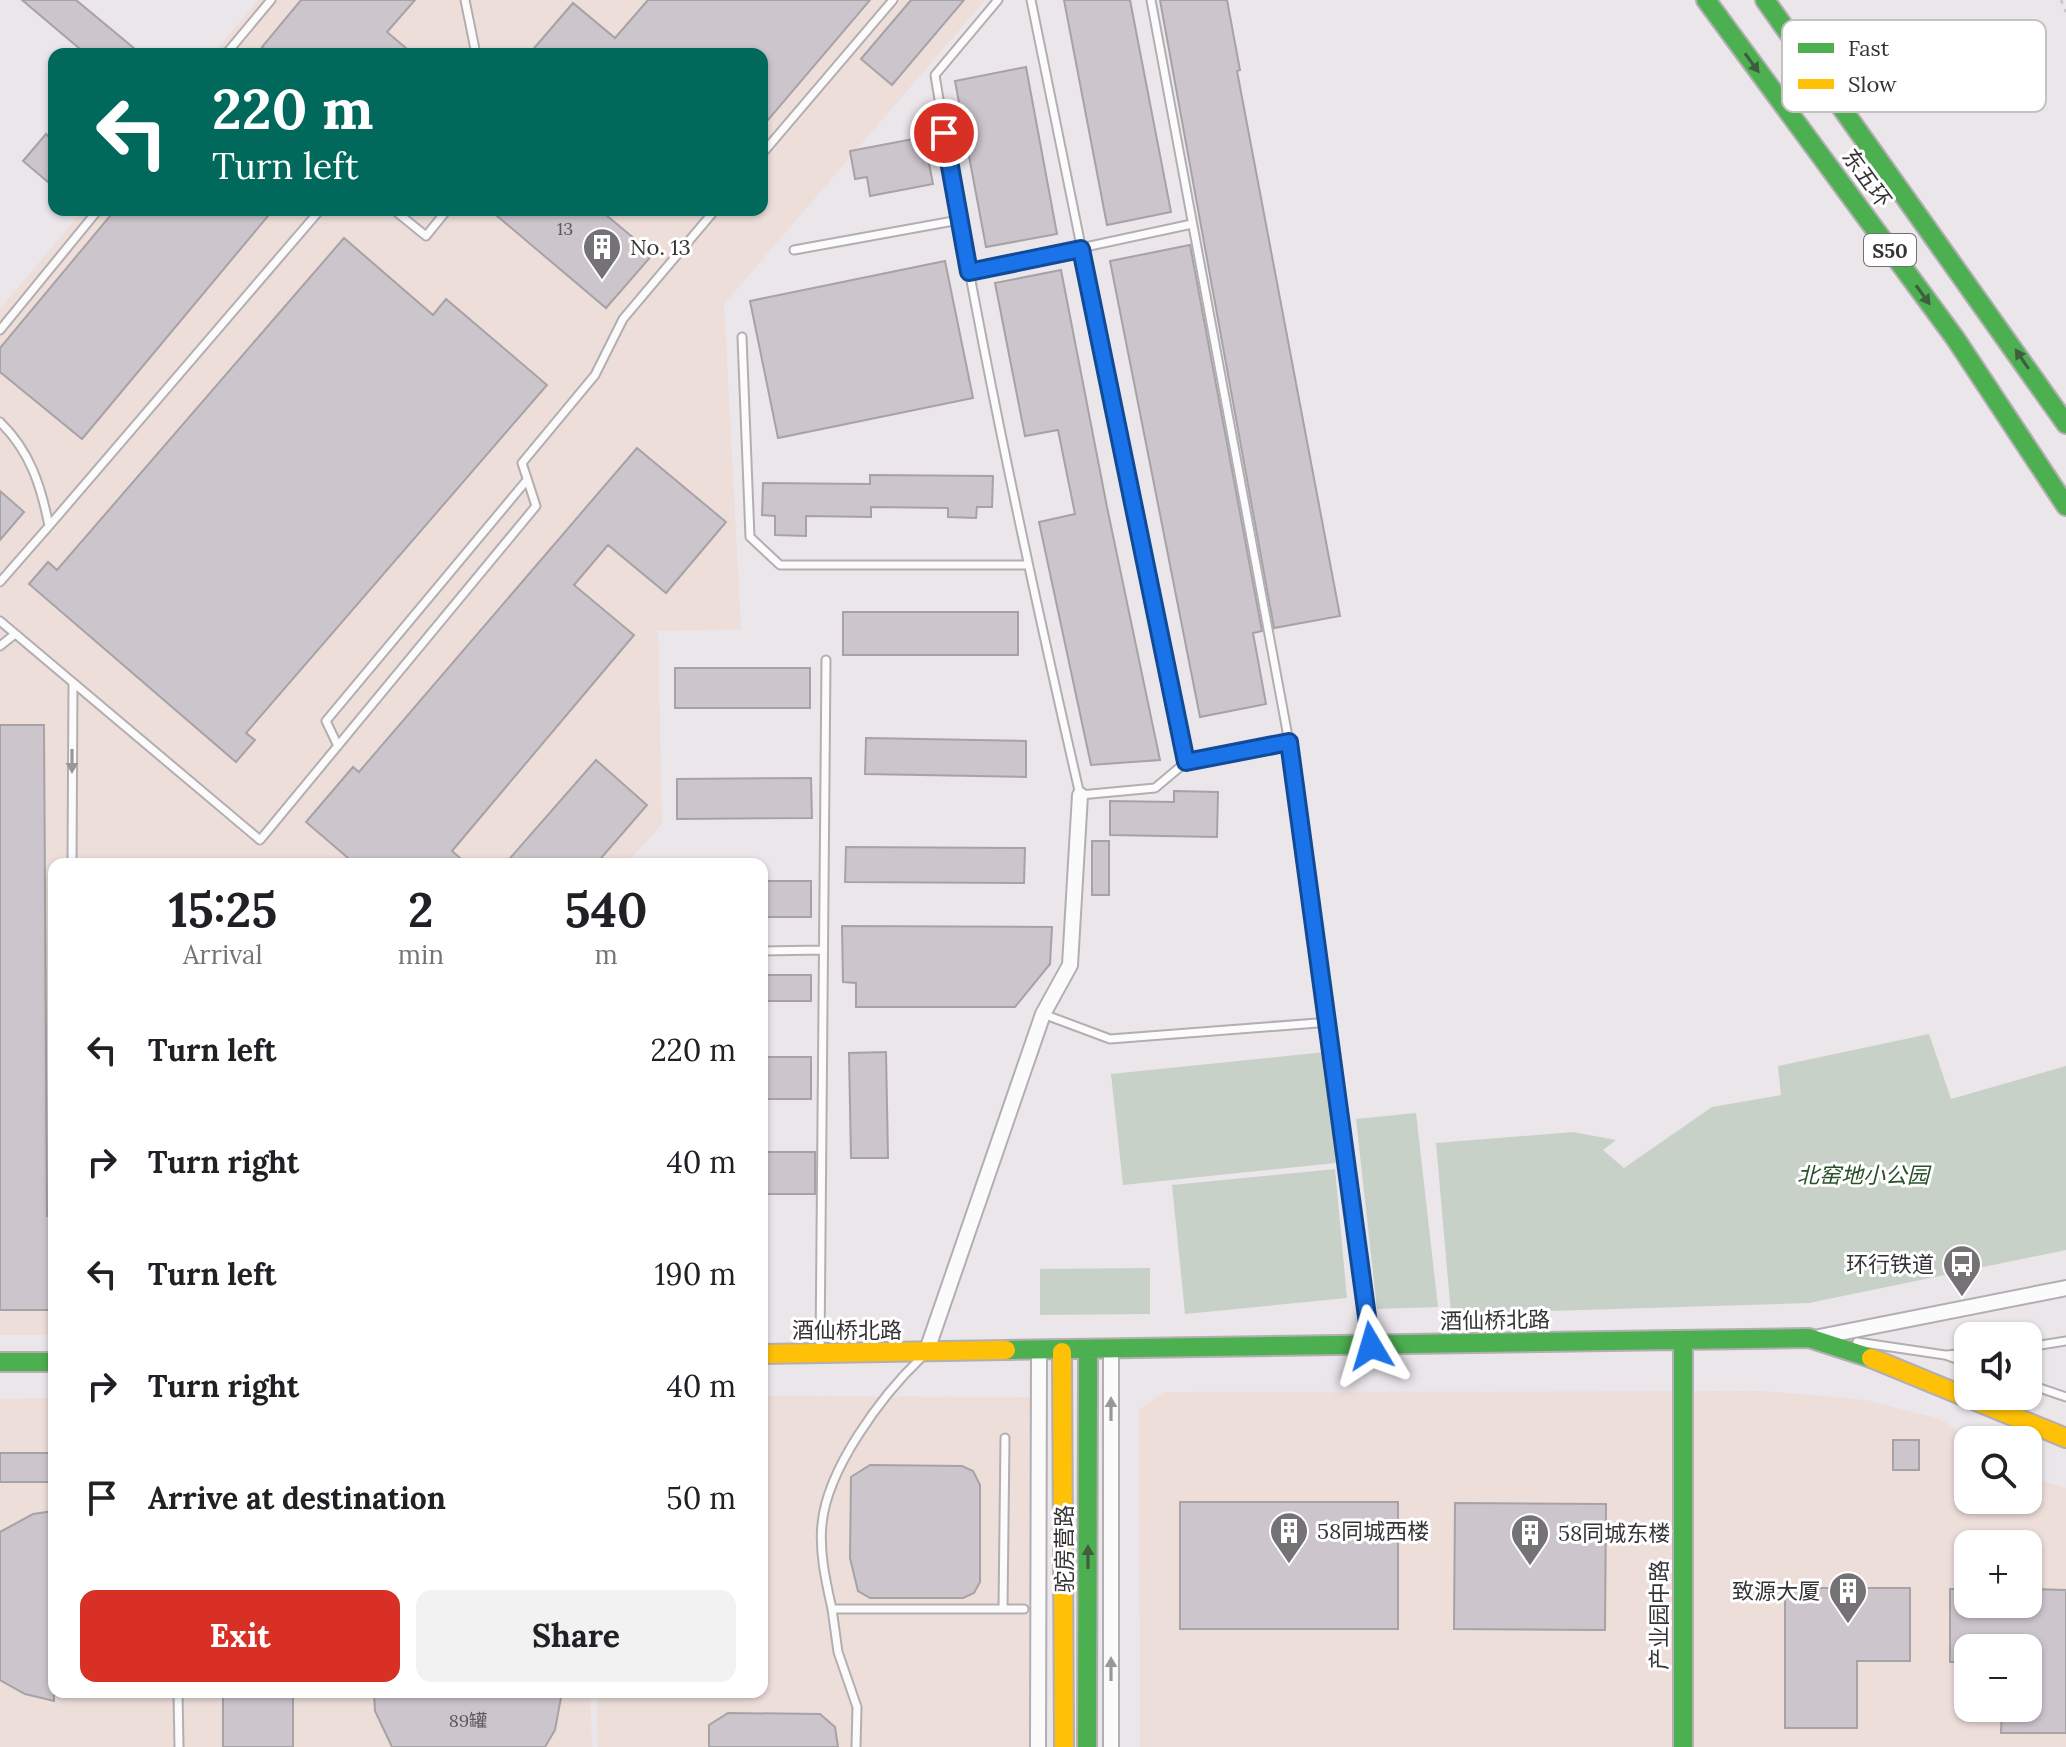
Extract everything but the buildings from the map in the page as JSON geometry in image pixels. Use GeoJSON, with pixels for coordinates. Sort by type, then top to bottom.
{"type":"FeatureCollection","features":[{"type":"Feature","properties":{"kind":"main road","name":"东五环"},"geometry":{"type":"LineString","coordinates":[[1706,0],[1782,103]]}},
{"type":"Feature","properties":{"kind":"main road","name":"东五环"},"geometry":{"type":"LineString","coordinates":[[1765,0],[1782,24]]}},
{"type":"Feature","properties":{"kind":"main road","name":"东五环"},"geometry":{"type":"LineString","coordinates":[[1789,112],[1955,338],[2066,506]]}},
{"type":"Feature","properties":{"kind":"main road","name":"东五环"},"geometry":{"type":"LineString","coordinates":[[1845,112],[2066,424]]}},
{"type":"Feature","properties":{"kind":"main road","name":"酒仙桥北路"},"geometry":{"type":"LineString","coordinates":[[768,1354],[1088,1352],[1809,1338],[1852,1350],[2066,1438]]}},
{"type":"Feature","properties":{"kind":"main road","name":"产业园中路"},"geometry":{"type":"LineString","coordinates":[[1683,1340],[1683,1747]]}},
{"type":"Feature","properties":{"kind":"main road","name":"驼房营路"},"geometry":{"type":"LineString","coordinates":[[1062,1352],[1064,1747]]}},
{"type":"Feature","properties":{"kind":"main road","name":"驼房营路"},"geometry":{"type":"LineString","coordinates":[[1087,1747],[1088,1352]]}},
{"type":"Feature","properties":{"kind":"main road"},"geometry":{"type":"LineString","coordinates":[[0,1362],[48,1362]]}},
{"type":"Feature","properties":{"kind":"street"},"geometry":{"type":"LineString","coordinates":[[926,1353],[1043,1014],[1070,965],[1080,795]]}},
{"type":"Feature","properties":{"kind":"street"},"geometry":{"type":"LineString","coordinates":[[1809,1338],[2066,1288]]}},
{"type":"Feature","properties":{"kind":"street"},"geometry":{"type":"LineString","coordinates":[[1111,1351],[1111,1747]]}},
{"type":"Feature","properties":{"kind":"street"},"geometry":{"type":"LineString","coordinates":[[1038,1747],[1039,1352]]}},
{"type":"Feature","properties":{"kind":"lane"},"geometry":{"type":"LineString","coordinates":[[231,48],[271,0]]}},
{"type":"Feature","properties":{"kind":"lane"},"geometry":{"type":"LineString","coordinates":[[465,0],[475,48]]}},
{"type":"Feature","properties":{"kind":"lane"},"geometry":{"type":"LineString","coordinates":[[768,147],[893,0]]}},
{"type":"Feature","properties":{"kind":"lane"},"geometry":{"type":"LineString","coordinates":[[998,0],[935,75],[959,220],[1027,565],[1080,795],[1155,788],[1186,762],[1289,742]]}},
{"type":"Feature","properties":{"kind":"lane"},"geometry":{"type":"LineString","coordinates":[[1031,0],[1186,762]]}},
{"type":"Feature","properties":{"kind":"lane"},"geometry":{"type":"LineString","coordinates":[[1151,0],[1289,742],[1330,1022],[1371,1346]]}},
{"type":"Feature","properties":{"kind":"lane"},"geometry":{"type":"LineString","coordinates":[[0,330],[93,216]]}},
{"type":"Feature","properties":{"kind":"lane"},"geometry":{"type":"LineString","coordinates":[[0,582],[315,216]]}},
{"type":"Feature","properties":{"kind":"lane"},"geometry":{"type":"LineString","coordinates":[[401,216],[426,236],[442,216]]}},
{"type":"Feature","properties":{"kind":"lane"},"geometry":{"type":"LineString","coordinates":[[0,621],[260,840],[536,506],[522,463],[595,375],[623,319],[710,216]]}},
{"type":"Feature","properties":{"kind":"lane"},"geometry":{"type":"LineString","coordinates":[[794,250],[959,220]]}},
{"type":"Feature","properties":{"kind":"lane"},"geometry":{"type":"LineString","coordinates":[[969,272],[1192,224]]}},
{"type":"Feature","properties":{"kind":"lane"},"geometry":{"type":"LineString","coordinates":[[742,337],[750,537],[780,565],[1027,565]]}},
{"type":"Feature","properties":{"kind":"lane"},"geometry":{"type":"LineString","coordinates":[[0,422],[17,439],[41,485],[49,526]]}},
{"type":"Feature","properties":{"kind":"lane"},"geometry":{"type":"LineString","coordinates":[[338,746],[326,721],[527,480]]}},
{"type":"Feature","properties":{"kind":"lane"},"geometry":{"type":"LineString","coordinates":[[0,646],[15,634]]}},
{"type":"Feature","properties":{"kind":"lane"},"geometry":{"type":"LineString","coordinates":[[820,1354],[826,660]]}},
{"type":"Feature","properties":{"kind":"lane"},"geometry":{"type":"LineString","coordinates":[[72,858],[73,683]]}},
{"type":"Feature","properties":{"kind":"lane"},"geometry":{"type":"LineString","coordinates":[[768,951],[823,950]]}},
{"type":"Feature","properties":{"kind":"lane"},"geometry":{"type":"LineString","coordinates":[[1043,1014],[1110,1039],[1330,1022]]}},
{"type":"Feature","properties":{"kind":"lane"},"geometry":{"type":"LineString","coordinates":[[1809,1338],[1881,1344],[1954,1358]]}},
{"type":"Feature","properties":{"kind":"lane"},"geometry":{"type":"LineString","coordinates":[[2042,1345],[2066,1341]]}},
{"type":"Feature","properties":{"kind":"lane"},"geometry":{"type":"LineString","coordinates":[[856,1747],[857,1707],[838,1652],[824,1574],[822,1524],[830,1491],[895,1383],[926,1353]]}},
{"type":"Feature","properties":{"kind":"lane"},"geometry":{"type":"LineString","coordinates":[[1945,1355],[1954,1354]]}},
{"type":"Feature","properties":{"kind":"lane"},"geometry":{"type":"LineString","coordinates":[[2042,1389],[2066,1397]]}},
{"type":"Feature","properties":{"kind":"lane"},"geometry":{"type":"LineString","coordinates":[[1003,1609],[1005,1438]]}},
{"type":"Feature","properties":{"kind":"lane"},"geometry":{"type":"LineString","coordinates":[[832,1609],[1024,1609]]}},
{"type":"Feature","properties":{"kind":"lane"},"geometry":{"type":"LineString","coordinates":[[178,1698],[179,1747]]}},
{"type":"Feature","properties":{"kind":"path"},"geometry":{"type":"LineString","coordinates":[[2061,0],[2066,12]]}},
{"type":"Feature","properties":{"kind":"shaded area"},"geometry":{"type":"Polygon","coordinates":[[[258,0],[985,0],[724,304],[741,629],[658,631],[662,824],[631,858],[48,858],[48,1335],[0,1335],[0,309],[78,216],[768,216],[768,48],[218,48],[258,0]]]}},
{"type":"Feature","properties":{"kind":"shaded area"},"geometry":{"type":"Polygon","coordinates":[[[1763,1391],[1866,1400],[1940,1419],[1954,1428],[1954,1514],[2042,1514],[2042,1481],[2066,1488],[2066,1747],[1140,1747],[1139,1410],[1164,1392],[1763,1391]]]}},
{"type":"Feature","properties":{"kind":"shaded area"},"geometry":{"type":"Polygon","coordinates":[[[768,1396],[1032,1397],[1033,1747],[598,1747],[597,1698],[768,1698],[768,1396]]]}},
{"type":"Feature","properties":{"kind":"shaded area"},"geometry":{"type":"Polygon","coordinates":[[[48,1398],[48,1698],[590,1698],[592,1747],[0,1747],[0,1399],[48,1398]]]}},
{"type":"Feature","properties":{"kind":"green space","name":"北窑地小公园"},"geometry":{"type":"Polygon","coordinates":[[[1929,1034],[1951,1099],[2066,1066],[2066,1250],[1809,1303],[1451,1314],[1436,1143],[1573,1132],[1616,1140],[1603,1150],[1624,1168],[1712,1107],[1781,1095],[1778,1066],[1929,1034]]]}},
{"type":"Feature","properties":{"kind":"green space"},"geometry":{"type":"Polygon","coordinates":[[[1325,1052],[1336,1163],[1123,1185],[1111,1074],[1325,1052]]]}},
{"type":"Feature","properties":{"kind":"green space"},"geometry":{"type":"Polygon","coordinates":[[[1416,1113],[1438,1307],[1377,1309],[1356,1119],[1416,1113]]]}},
{"type":"Feature","properties":{"kind":"green space"},"geometry":{"type":"Polygon","coordinates":[[[1335,1169],[1347,1298],[1185,1314],[1172,1185],[1335,1169]]]}},
{"type":"Feature","properties":{"kind":"green space"},"geometry":{"type":"Polygon","coordinates":[[[1150,1268],[1150,1314],[1040,1315],[1040,1269],[1150,1268]]]}},
{"type":"Feature","properties":{"kind":"traffic: fast"},"geometry":{"type":"LineString","coordinates":[[1706,0],[1782,103]]}},
{"type":"Feature","properties":{"kind":"traffic: fast"},"geometry":{"type":"LineString","coordinates":[[1765,0],[1782,24]]}},
{"type":"Feature","properties":{"kind":"traffic: fast"},"geometry":{"type":"LineString","coordinates":[[1789,112],[1955,338],[2066,506]]}},
{"type":"Feature","properties":{"kind":"traffic: fast"},"geometry":{"type":"LineString","coordinates":[[1845,112],[2066,424]]}},
{"type":"Feature","properties":{"kind":"traffic: fast"},"geometry":{"type":"LineString","coordinates":[[1006,1350],[1809,1338],[1871,1358]]}},
{"type":"Feature","properties":{"kind":"traffic: fast"},"geometry":{"type":"LineString","coordinates":[[1683,1340],[1683,1747]]}},
{"type":"Feature","properties":{"kind":"traffic: fast"},"geometry":{"type":"LineString","coordinates":[[1087,1747],[1088,1352]]}},
{"type":"Feature","properties":{"kind":"traffic: fast"},"geometry":{"type":"LineString","coordinates":[[0,1362],[48,1362]]}},
{"type":"Feature","properties":{"kind":"traffic: slow"},"geometry":{"type":"LineString","coordinates":[[768,1354],[1006,1350]]}},
{"type":"Feature","properties":{"kind":"traffic: slow"},"geometry":{"type":"LineString","coordinates":[[1062,1352],[1064,1747]]}},
{"type":"Feature","properties":{"kind":"traffic: slow"},"geometry":{"type":"LineString","coordinates":[[1871,1358],[2066,1438]]}},
{"type":"Feature","properties":{"kind":"place","name":"No. 13"},"geometry":{"type":"Point","coordinates":[602,281]}},
{"type":"Feature","properties":{"kind":"place","name":"环行铁道"},"geometry":{"type":"Point","coordinates":[1962,1298]}},
{"type":"Feature","properties":{"kind":"place","name":"58同城西楼"},"geometry":{"type":"Point","coordinates":[1289,1565]}},
{"type":"Feature","properties":{"kind":"place","name":"58同城东楼"},"geometry":{"type":"Point","coordinates":[1530,1567]}},
{"type":"Feature","properties":{"kind":"place","name":"致源大厦"},"geometry":{"type":"Point","coordinates":[1848,1625]}},
{"type":"Feature","properties":{"kind":"route"},"geometry":{"type":"LineString","coordinates":[[944,133],[969,272],[1081,249],[1186,762],[1289,742],[1330,1022],[1371,1346]]}}]}
